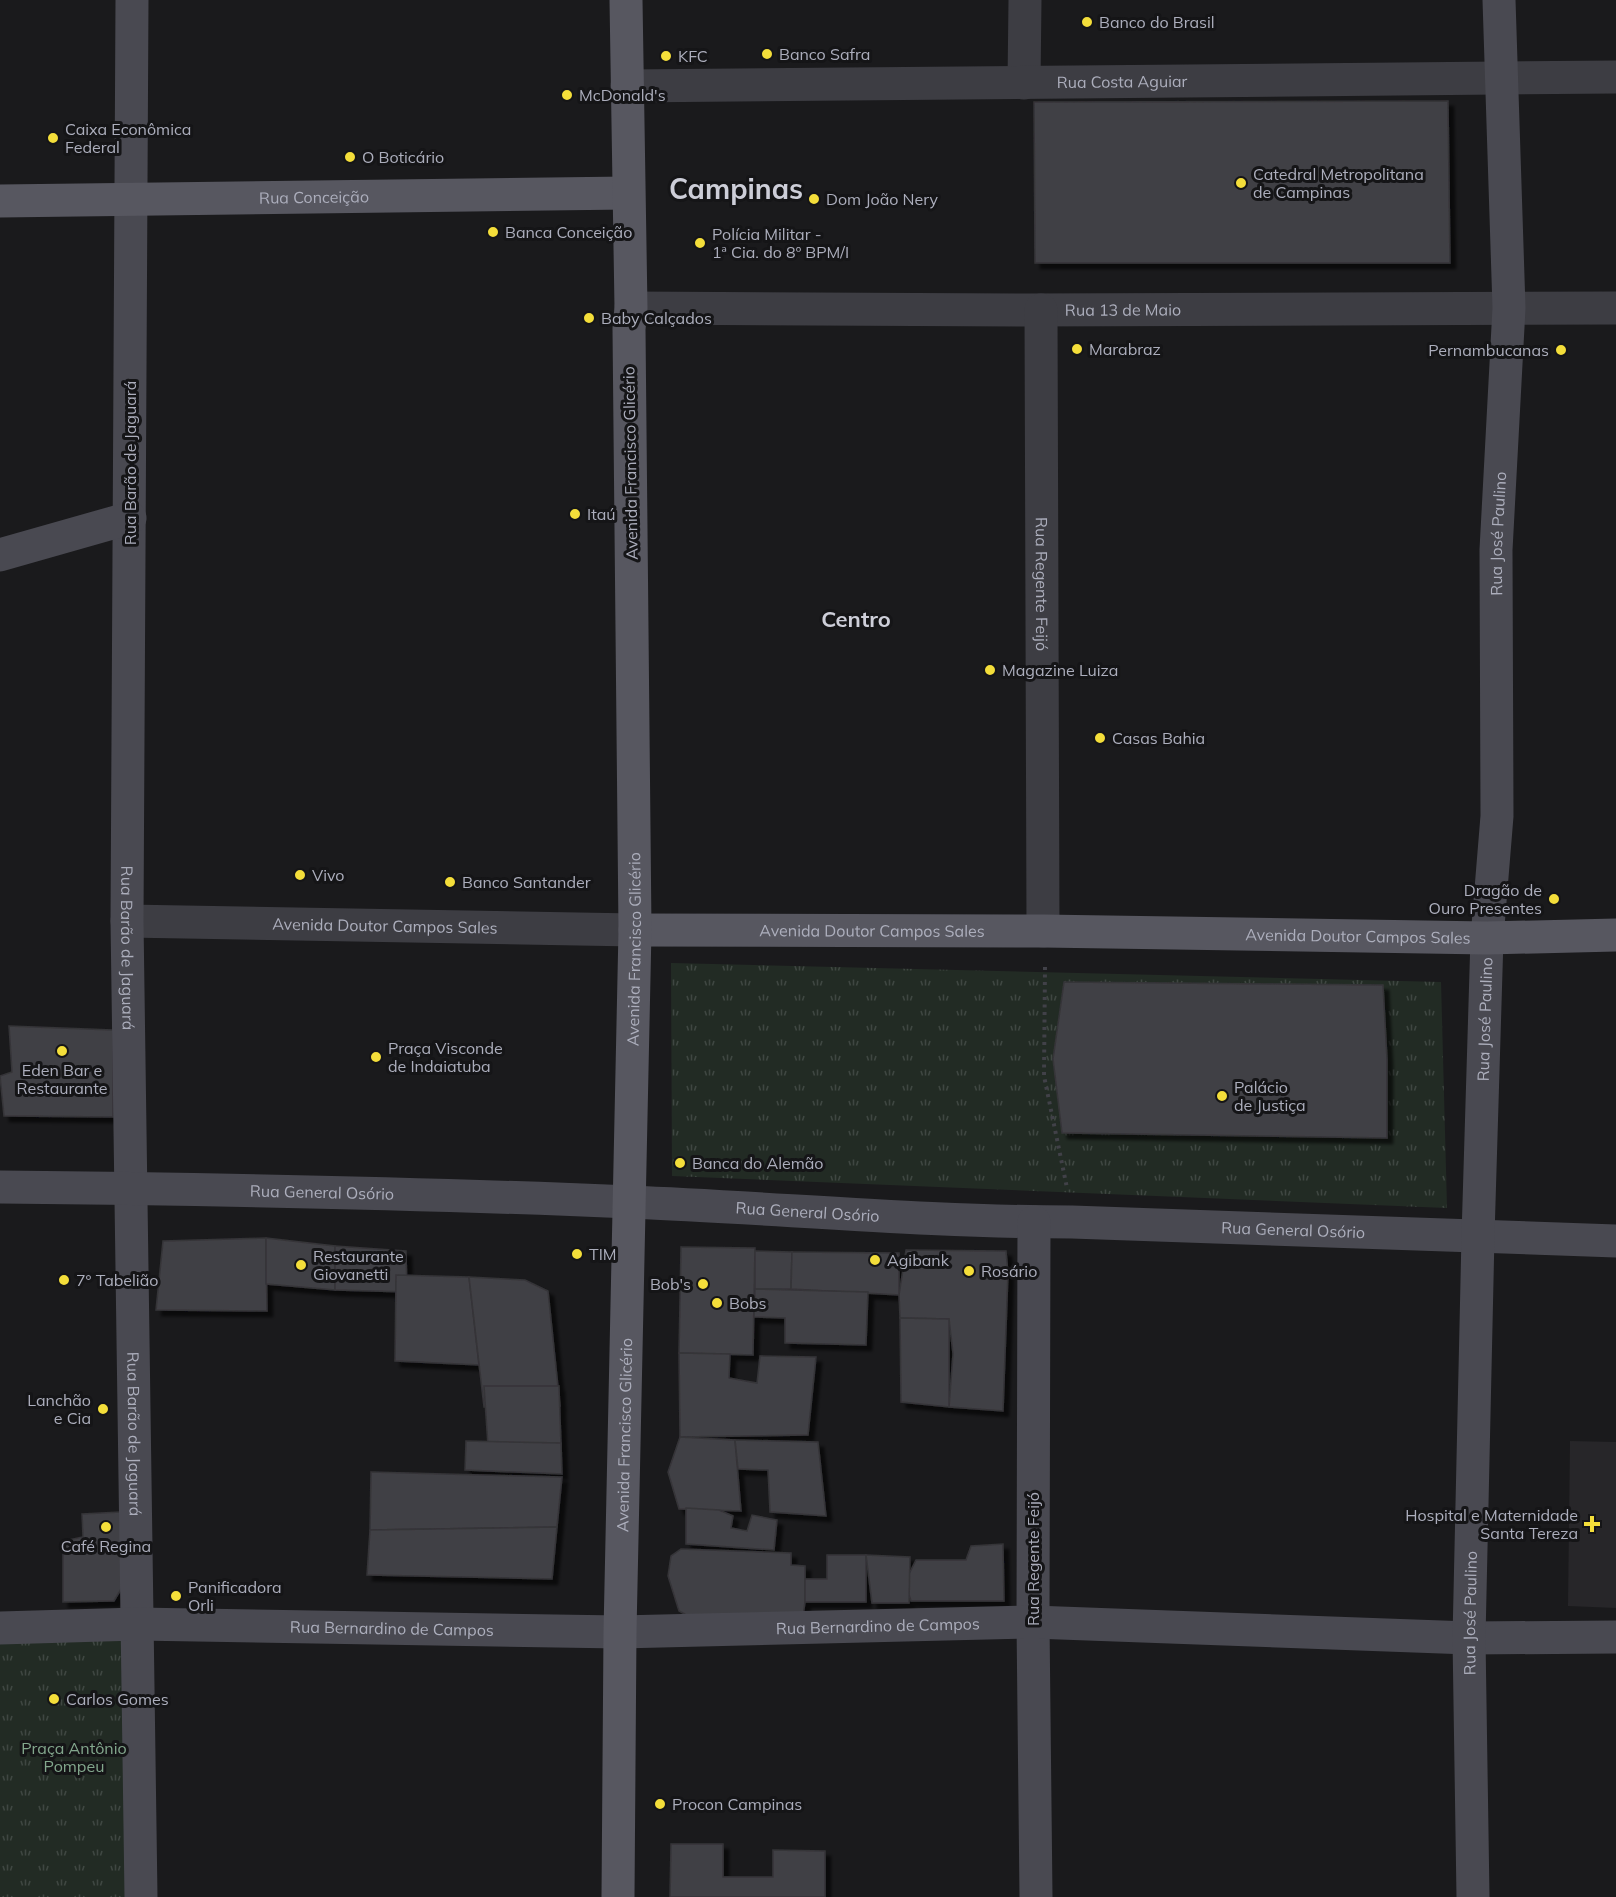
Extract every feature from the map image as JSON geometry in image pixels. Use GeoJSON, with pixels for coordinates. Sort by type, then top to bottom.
{"type":"FeatureCollection","features":[{"type":"Feature","properties":{"kind":"main road","name":"Rua Barão de Jaguará"},"geometry":{"type":"LineString","coordinates":[[132,0],[127,921],[141,1897]]}},
{"type":"Feature","properties":{"kind":"main road","name":"Avenida Francisco Glicério"},"geometry":{"type":"LineString","coordinates":[[618,1897],[620,1632],[635,930],[629,329],[631,308],[626,0]]}},
{"type":"Feature","properties":{"kind":"main road","name":"Rua José Paulino"},"geometry":{"type":"LineString","coordinates":[[1473,1897],[1469,1638],[1478,1236],[1487,938],[1497,816],[1496,550],[1509,308],[1499,0]]}},
{"type":"Feature","properties":{"kind":"main road","name":"Rua Conceição"},"geometry":{"type":"LineString","coordinates":[[0,201],[628,193]]}},
{"type":"Feature","properties":{"kind":"main road"},"geometry":{"type":"LineString","coordinates":[[0,555],[130,518]]}},
{"type":"Feature","properties":{"kind":"main road","name":"Avenida Doutor Campos Sales"},"geometry":{"type":"LineString","coordinates":[[635,930],[1043,931],[1487,938],[1616,935]]}},
{"type":"Feature","properties":{"kind":"main road","name":"Rua General Osório"},"geometry":{"type":"LineString","coordinates":[[0,1187],[132,1188],[630,1202],[1034,1222],[1616,1241]]}},
{"type":"Feature","properties":{"kind":"main road","name":"Rua Regente Feijó"},"geometry":{"type":"LineString","coordinates":[[1034,1222],[1033,1622],[1036,1897]]}},
{"type":"Feature","properties":{"kind":"main road","name":"Rua Bernardino de Campos"},"geometry":{"type":"LineString","coordinates":[[0,1628],[137,1624],[620,1632],[1033,1622],[1469,1638],[1616,1637]]}},
{"type":"Feature","properties":{"kind":"street"},"geometry":{"type":"LineString","coordinates":[[1024,83],[1025,0]]}},
{"type":"Feature","properties":{"kind":"street","name":"Rua Costa Aguiar"},"geometry":{"type":"LineString","coordinates":[[627,86],[1616,77]]}},
{"type":"Feature","properties":{"kind":"street","name":"Rua 13 de Maio"},"geometry":{"type":"LineString","coordinates":[[631,308],[1041,310],[1616,308]]}},
{"type":"Feature","properties":{"kind":"street","name":"Rua Regente Feijó"},"geometry":{"type":"LineString","coordinates":[[1041,310],[1043,931]]}},
{"type":"Feature","properties":{"kind":"street","name":"Avenida Doutor Campos Sales"},"geometry":{"type":"LineString","coordinates":[[127,921],[635,930]]}},
{"type":"Feature","properties":{"kind":"path"},"geometry":{"type":"LineString","coordinates":[[1043,931],[1046,990],[1044,1076],[1072,1222]]}},
{"type":"Feature","properties":{"kind":"shaded area","name":"Hospital e Maternidade Santa Tereza"},"geometry":{"type":"Polygon","coordinates":[[[1570,1441],[1616,1442],[1616,1608],[1568,1606],[1570,1441]]]}},
{"type":"Feature","properties":{"kind":"green space"},"geometry":{"type":"Polygon","coordinates":[[[671,963],[1441,982],[1447,1208],[672,1176],[671,963]]]}},
{"type":"Feature","properties":{"kind":"green space","name":"Praça Antônio Pompeu"},"geometry":{"type":"Polygon","coordinates":[[[0,1631],[147,1634],[146,1897],[0,1897],[0,1631]]]}},
{"type":"Feature","properties":{"kind":"building","name":"Catedral Metropolitana de Campinas"},"geometry":{"type":"Polygon","coordinates":[[[1448,101],[1450,263],[1035,263],[1034,102],[1448,101]]]}},
{"type":"Feature","properties":{"kind":"building","name":"Palácio de Justiça"},"geometry":{"type":"Polygon","coordinates":[[[1064,982],[1383,985],[1387,1059],[1387,1138],[1062,1133],[1053,1059],[1064,982]]]}},
{"type":"Feature","properties":{"kind":"building","name":"Eden Bar e Restaurante"},"geometry":{"type":"Polygon","coordinates":[[[9,1026],[113,1030],[113,1117],[4,1116],[0,1076],[12,1072],[9,1026]]]}},
{"type":"Feature","properties":{"kind":"building"},"geometry":{"type":"Polygon","coordinates":[[[266,1238],[267,1311],[156,1310],[163,1241],[266,1238]]]}},
{"type":"Feature","properties":{"kind":"building","name":"Restaurante Giovanetti"},"geometry":{"type":"Polygon","coordinates":[[[266,1238],[335,1246],[335,1290],[266,1284],[266,1238]]]}},
{"type":"Feature","properties":{"kind":"building"},"geometry":{"type":"Polygon","coordinates":[[[335,1246],[406,1251],[407,1292],[335,1290],[335,1246]]]}},
{"type":"Feature","properties":{"kind":"building","name":"Bobs"},"geometry":{"type":"Polygon","coordinates":[[[681,1247],[755,1248],[753,1355],[679,1353],[681,1247]]]}},
{"type":"Feature","properties":{"kind":"building"},"geometry":{"type":"Polygon","coordinates":[[[906,1250],[1006,1251],[1008,1273],[1003,1411],[949,1407],[953,1354],[949,1319],[900,1318],[899,1295],[906,1250]]]}},
{"type":"Feature","properties":{"kind":"building"},"geometry":{"type":"Polygon","coordinates":[[[755,1251],[792,1252],[791,1289],[755,1289],[755,1251]]]}},
{"type":"Feature","properties":{"kind":"building"},"geometry":{"type":"Polygon","coordinates":[[[792,1252],[899,1253],[899,1295],[791,1289],[792,1252]]]}},
{"type":"Feature","properties":{"kind":"building"},"geometry":{"type":"Polygon","coordinates":[[[396,1275],[469,1277],[479,1365],[395,1361],[396,1275]]]}},
{"type":"Feature","properties":{"kind":"building"},"geometry":{"type":"Polygon","coordinates":[[[469,1277],[525,1280],[548,1291],[560,1406],[484,1407],[469,1277]]]}},
{"type":"Feature","properties":{"kind":"building"},"geometry":{"type":"Polygon","coordinates":[[[755,1289],[868,1292],[866,1345],[785,1343],[785,1318],[754,1317],[755,1289]]]}},
{"type":"Feature","properties":{"kind":"building"},"geometry":{"type":"Polygon","coordinates":[[[900,1318],[949,1319],[949,1407],[901,1402],[900,1318]]]}},
{"type":"Feature","properties":{"kind":"building"},"geometry":{"type":"Polygon","coordinates":[[[679,1353],[730,1354],[729,1378],[757,1383],[760,1356],[816,1357],[808,1435],[680,1437],[679,1353]]]}},
{"type":"Feature","properties":{"kind":"building"},"geometry":{"type":"Polygon","coordinates":[[[484,1386],[559,1386],[561,1445],[488,1446],[484,1386]]]}},
{"type":"Feature","properties":{"kind":"building"},"geometry":{"type":"Polygon","coordinates":[[[680,1437],[735,1440],[741,1511],[679,1509],[668,1472],[680,1437]]]}},
{"type":"Feature","properties":{"kind":"building"},"geometry":{"type":"Polygon","coordinates":[[[735,1440],[818,1442],[826,1516],[770,1512],[768,1470],[738,1469],[735,1440]]]}},
{"type":"Feature","properties":{"kind":"building"},"geometry":{"type":"Polygon","coordinates":[[[466,1441],[561,1443],[562,1474],[465,1470],[466,1441]]]}},
{"type":"Feature","properties":{"kind":"building"},"geometry":{"type":"Polygon","coordinates":[[[371,1472],[562,1477],[557,1527],[370,1530],[371,1472]]]}},
{"type":"Feature","properties":{"kind":"building"},"geometry":{"type":"Polygon","coordinates":[[[686,1508],[719,1510],[733,1516],[731,1528],[747,1531],[752,1515],[777,1520],[774,1550],[686,1544],[686,1508]]]}},
{"type":"Feature","properties":{"kind":"building"},"geometry":{"type":"Polygon","coordinates":[[[120,1512],[123,1586],[114,1601],[63,1602],[63,1541],[83,1537],[82,1514],[120,1512]]]}},
{"type":"Feature","properties":{"kind":"building"},"geometry":{"type":"Polygon","coordinates":[[[557,1527],[552,1579],[367,1575],[370,1530],[557,1527]]]}},
{"type":"Feature","properties":{"kind":"building"},"geometry":{"type":"Polygon","coordinates":[[[1003,1544],[1004,1601],[911,1601],[905,1582],[916,1560],[966,1560],[971,1546],[1003,1544]]]}},
{"type":"Feature","properties":{"kind":"building"},"geometry":{"type":"Polygon","coordinates":[[[681,1549],[791,1553],[791,1565],[805,1566],[805,1602],[802,1623],[697,1621],[679,1611],[668,1576],[671,1556],[681,1549]]]}},
{"type":"Feature","properties":{"kind":"building"},"geometry":{"type":"Polygon","coordinates":[[[827,1555],[866,1555],[866,1602],[805,1602],[805,1579],[827,1579],[827,1555]]]}},
{"type":"Feature","properties":{"kind":"building"},"geometry":{"type":"Polygon","coordinates":[[[866,1555],[910,1557],[909,1603],[872,1603],[866,1555]]]}},
{"type":"Feature","properties":{"kind":"building"},"geometry":{"type":"Polygon","coordinates":[[[671,1844],[723,1844],[723,1877],[773,1877],[773,1850],[825,1851],[825,1897],[670,1897],[671,1844]]]}},
{"type":"Feature","properties":{"kind":"place","name":"Banco do Brasil"},"geometry":{"type":"Point","coordinates":[1087,22]}},
{"type":"Feature","properties":{"kind":"place","name":"Banco Safra"},"geometry":{"type":"Point","coordinates":[767,54]}},
{"type":"Feature","properties":{"kind":"place","name":"KFC"},"geometry":{"type":"Point","coordinates":[666,56]}},
{"type":"Feature","properties":{"kind":"place","name":"McDonald's"},"geometry":{"type":"Point","coordinates":[567,95]}},
{"type":"Feature","properties":{"kind":"place","name":"Caixa Econômica Federal"},"geometry":{"type":"Point","coordinates":[53,138]}},
{"type":"Feature","properties":{"kind":"place","name":"O Boticário"},"geometry":{"type":"Point","coordinates":[350,157]}},
{"type":"Feature","properties":{"kind":"place","name":"Catedral Metropolitana de Campinas"},"geometry":{"type":"Point","coordinates":[1241,183]}},
{"type":"Feature","properties":{"kind":"place","name":"Dom João Nery"},"geometry":{"type":"Point","coordinates":[814,199]}},
{"type":"Feature","properties":{"kind":"place","name":"Banca Conceição"},"geometry":{"type":"Point","coordinates":[493,232]}},
{"type":"Feature","properties":{"kind":"place","name":"Polícia Militar - 1ª Cia. do 8º BPM/I"},"geometry":{"type":"Point","coordinates":[700,243]}},
{"type":"Feature","properties":{"kind":"place","name":"Baby Calçados"},"geometry":{"type":"Point","coordinates":[589,318]}},
{"type":"Feature","properties":{"kind":"place","name":"Marabraz"},"geometry":{"type":"Point","coordinates":[1077,349]}},
{"type":"Feature","properties":{"kind":"place","name":"Pernambucanas"},"geometry":{"type":"Point","coordinates":[1561,350]}},
{"type":"Feature","properties":{"kind":"place","name":"Itaú"},"geometry":{"type":"Point","coordinates":[575,514]}},
{"type":"Feature","properties":{"kind":"place","name":"Magazine Luiza"},"geometry":{"type":"Point","coordinates":[990,670]}},
{"type":"Feature","properties":{"kind":"place","name":"Casas Bahia"},"geometry":{"type":"Point","coordinates":[1100,738]}},
{"type":"Feature","properties":{"kind":"place","name":"Vivo"},"geometry":{"type":"Point","coordinates":[300,875]}},
{"type":"Feature","properties":{"kind":"place","name":"Banco Santander"},"geometry":{"type":"Point","coordinates":[450,882]}},
{"type":"Feature","properties":{"kind":"place","name":"Dragão de Ouro Presentes"},"geometry":{"type":"Point","coordinates":[1554,899]}},
{"type":"Feature","properties":{"kind":"place","name":"Eden Bar e Restaurante"},"geometry":{"type":"Point","coordinates":[62,1051]}},
{"type":"Feature","properties":{"kind":"place","name":"Praça Visconde de Indaiatuba"},"geometry":{"type":"Point","coordinates":[376,1057]}},
{"type":"Feature","properties":{"kind":"place","name":"Palácio de Justiça"},"geometry":{"type":"Point","coordinates":[1222,1096]}},
{"type":"Feature","properties":{"kind":"place","name":"Banca do Alemão"},"geometry":{"type":"Point","coordinates":[680,1163]}},
{"type":"Feature","properties":{"kind":"place","name":"TIM"},"geometry":{"type":"Point","coordinates":[577,1254]}},
{"type":"Feature","properties":{"kind":"place","name":"Agibank"},"geometry":{"type":"Point","coordinates":[875,1260]}},
{"type":"Feature","properties":{"kind":"place","name":"Restaurante Giovanetti"},"geometry":{"type":"Point","coordinates":[301,1265]}},
{"type":"Feature","properties":{"kind":"place","name":"Rosário"},"geometry":{"type":"Point","coordinates":[969,1271]}},
{"type":"Feature","properties":{"kind":"place","name":"7° Tabelião"},"geometry":{"type":"Point","coordinates":[64,1280]}},
{"type":"Feature","properties":{"kind":"place","name":"Bob's"},"geometry":{"type":"Point","coordinates":[703,1284]}},
{"type":"Feature","properties":{"kind":"place","name":"Bobs"},"geometry":{"type":"Point","coordinates":[717,1303]}},
{"type":"Feature","properties":{"kind":"place","name":"Lanchão e Cia"},"geometry":{"type":"Point","coordinates":[103,1409]}},
{"type":"Feature","properties":{"kind":"place","name":"Hospital e Maternidade Santa Tereza"},"geometry":{"type":"Point","coordinates":[1592,1524]}},
{"type":"Feature","properties":{"kind":"place","name":"Café Regina"},"geometry":{"type":"Point","coordinates":[106,1527]}},
{"type":"Feature","properties":{"kind":"place","name":"Panificadora Orli"},"geometry":{"type":"Point","coordinates":[176,1596]}},
{"type":"Feature","properties":{"kind":"place","name":"Carlos Gomes"},"geometry":{"type":"Point","coordinates":[54,1699]}},
{"type":"Feature","properties":{"kind":"place","name":"Procon Campinas"},"geometry":{"type":"Point","coordinates":[660,1804]}},
{"type":"Feature","properties":{"kind":"district","name":"Campinas"},"geometry":{"type":"Point","coordinates":[736,189]}},
{"type":"Feature","properties":{"kind":"district","name":"Centro"},"geometry":{"type":"Point","coordinates":[856,619]}}]}
